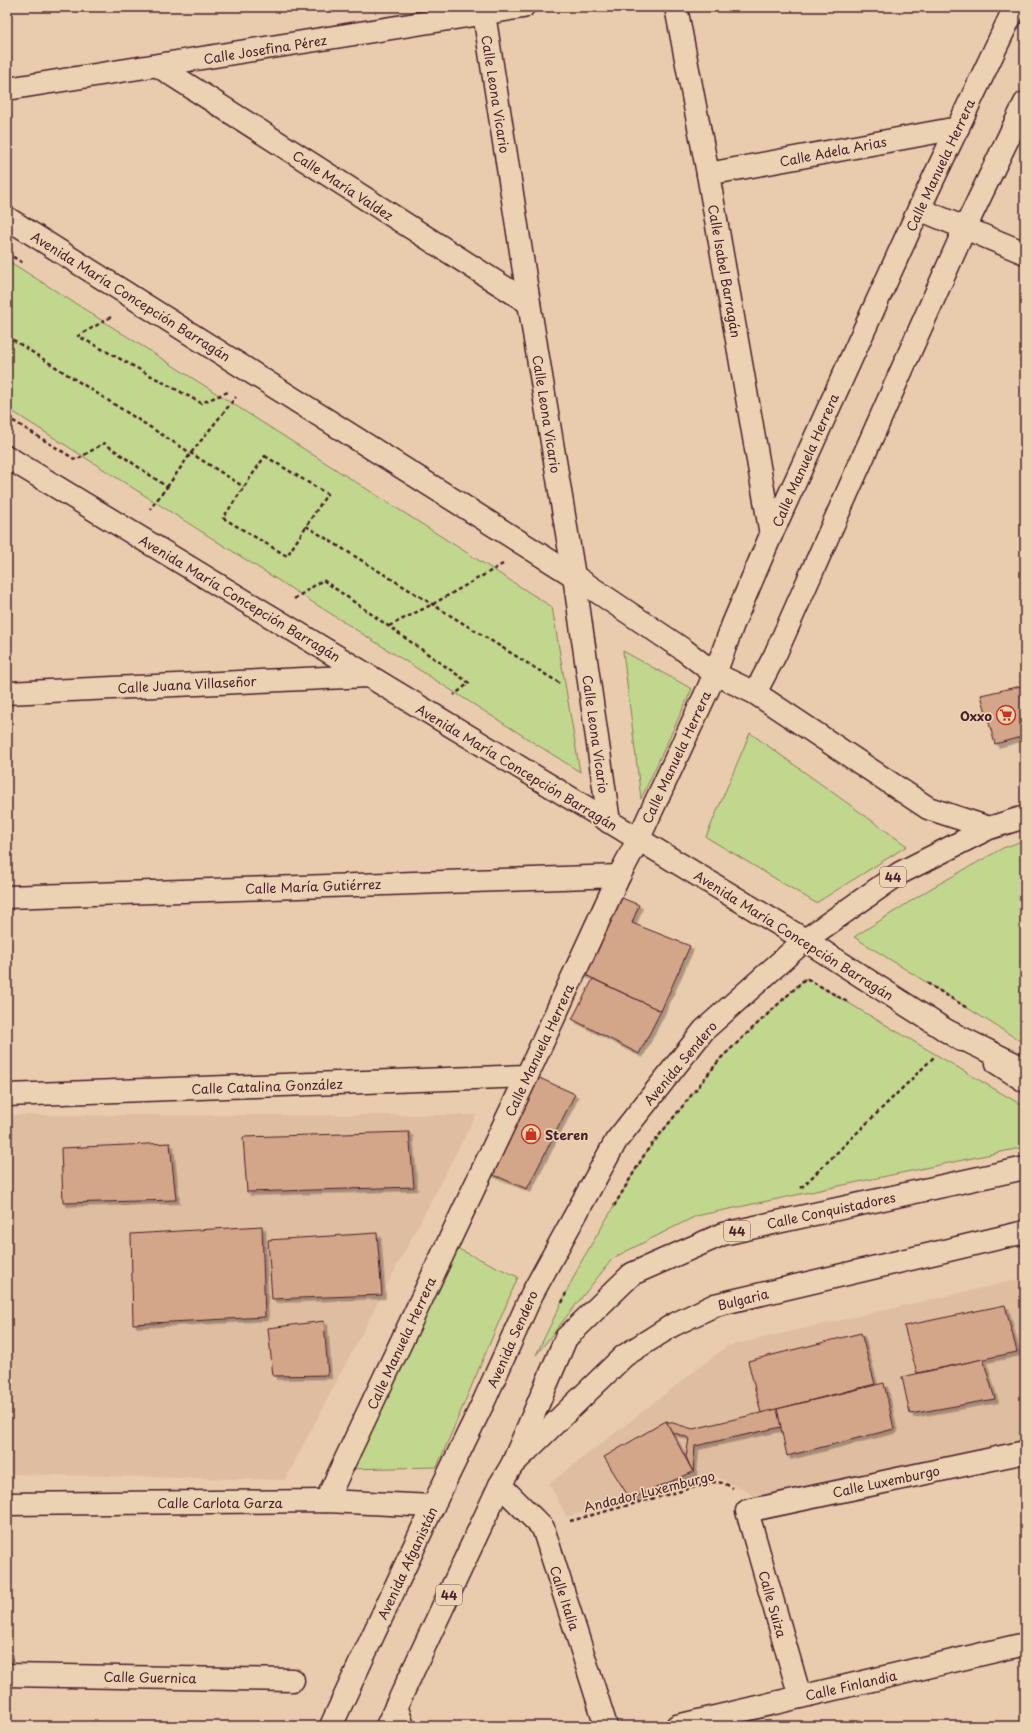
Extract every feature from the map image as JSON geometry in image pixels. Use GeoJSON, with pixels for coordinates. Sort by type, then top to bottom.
{"type":"FeatureCollection","features":[{"type":"Feature","properties":{"kind":"street","name":"Calle Josefina Pérez"},"geometry":{"type":"LineString","coordinates":[[7,89],[158,66],[483,10],[522,7]]}},
{"type":"Feature","properties":{"kind":"street","name":"Calle Isabel Barragán"},"geometry":{"type":"LineString","coordinates":[[676,7],[708,174],[771,535]]}},
{"type":"Feature","properties":{"kind":"street","name":"Calle Manuela Herrera"},"geometry":{"type":"LineString","coordinates":[[326,1501],[715,674],[733,624],[771,535],[920,209],[1015,7]]}},
{"type":"Feature","properties":{"kind":"street","name":"Calle Leona Vicario"},"geometry":{"type":"LineString","coordinates":[[483,10],[574,576],[609,822]]}},
{"type":"Feature","properties":{"kind":"street","name":"Calle María Valdez"},"geometry":{"type":"LineString","coordinates":[[158,66],[529,303]]}},
{"type":"Feature","properties":{"kind":"street"},"geometry":{"type":"LineString","coordinates":[[755,693],[775,655],[965,228],[1025,104]]}},
{"type":"Feature","properties":{"kind":"street","name":"Calle Adela Arias"},"geometry":{"type":"LineString","coordinates":[[708,174],[958,128]]}},
{"type":"Feature","properties":{"kind":"street"},"geometry":{"type":"LineString","coordinates":[[920,209],[1025,253]]}},
{"type":"Feature","properties":{"kind":"street","name":"Avenida María Concepción Barragán"},"geometry":{"type":"LineString","coordinates":[[7,218],[574,576],[684,650],[715,674],[755,693],[928,808],[989,828]]}},
{"type":"Feature","properties":{"kind":"street","name":"Avenida María Concepción Barragán"},"geometry":{"type":"LineString","coordinates":[[7,457],[805,940],[1025,1081]]}},
{"type":"Feature","properties":{"kind":"street","name":"Calle Juana Villaseñor"},"geometry":{"type":"LineString","coordinates":[[7,693],[368,676]]}},
{"type":"Feature","properties":{"kind":"street","name":"44"},"geometry":{"type":"LineString","coordinates":[[989,828],[1025,818]]}},
{"type":"Feature","properties":{"kind":"street","name":"Avenida Sendero"},"geometry":{"type":"LineString","coordinates":[[484,1401],[532,1294],[616,1141],[704,1030],[805,940],[900,872],[989,828]]}},
{"type":"Feature","properties":{"kind":"street","name":"Calle María Gutiérrez"},"geometry":{"type":"LineString","coordinates":[[7,897],[619,876]]}},
{"type":"Feature","properties":{"kind":"street"},"geometry":{"type":"LineString","coordinates":[[945,1030],[1025,1069]]}},
{"type":"Feature","properties":{"kind":"street","name":"Calle Catalina González"},"geometry":{"type":"LineString","coordinates":[[7,1095],[527,1076]]}},
{"type":"Feature","properties":{"kind":"street","name":"Calle Conquistadores"},"geometry":{"type":"LineString","coordinates":[[512,1465],[566,1338],[632,1274],[724,1234],[1025,1168]]}},
{"type":"Feature","properties":{"kind":"street","name":"Bulgaria"},"geometry":{"type":"LineString","coordinates":[[512,1465],[624,1356],[673,1325],[715,1305],[1025,1232]]}},
{"type":"Feature","properties":{"kind":"street","name":"Avenida Afganistán"},"geometry":{"type":"LineString","coordinates":[[331,1726],[433,1506],[484,1401]]}},
{"type":"Feature","properties":{"kind":"street","name":"Calle Luxemburgo"},"geometry":{"type":"LineString","coordinates":[[747,1510],[1025,1452]]}},
{"type":"Feature","properties":{"kind":"street","name":"44"},"geometry":{"type":"LineString","coordinates":[[386,1726],[400,1716],[500,1485],[512,1465]]}},
{"type":"Feature","properties":{"kind":"street","name":"Calle Italia"},"geometry":{"type":"LineString","coordinates":[[500,1485],[543,1528],[606,1726]]}},
{"type":"Feature","properties":{"kind":"street","name":"Calle Carlota Garza"},"geometry":{"type":"LineString","coordinates":[[7,1504],[326,1501],[433,1506]]}},
{"type":"Feature","properties":{"kind":"street","name":"Calle Suiza"},"geometry":{"type":"LineString","coordinates":[[747,1510],[800,1696]]}},
{"type":"Feature","properties":{"kind":"street","name":"Calle Finlandia"},"geometry":{"type":"LineString","coordinates":[[677,1726],[1025,1644]]}},
{"type":"Feature","properties":{"kind":"street","name":"Calle Guernica"},"geometry":{"type":"LineString","coordinates":[[7,1675],[293,1680]]}},
{"type":"Feature","properties":{"kind":"path"},"geometry":{"type":"LineString","coordinates":[[7,254],[27,265]]}},
{"type":"Feature","properties":{"kind":"path"},"geometry":{"type":"LineString","coordinates":[[105,313],[112,317],[78,336],[201,403],[227,391],[243,401]]}},
{"type":"Feature","properties":{"kind":"path"},"geometry":{"type":"LineString","coordinates":[[7,336],[244,487]]}},
{"type":"Feature","properties":{"kind":"path"},"geometry":{"type":"LineString","coordinates":[[155,513],[149,509],[236,397]]}},
{"type":"Feature","properties":{"kind":"path"},"geometry":{"type":"LineString","coordinates":[[7,417],[76,460],[104,443],[167,487]]}},
{"type":"Feature","properties":{"kind":"path"},"geometry":{"type":"LineString","coordinates":[[265,456],[327,494],[287,556],[223,518],[244,487],[265,456]]}},
{"type":"Feature","properties":{"kind":"path"},"geometry":{"type":"LineString","coordinates":[[306,526],[592,704]]}},
{"type":"Feature","properties":{"kind":"path"},"geometry":{"type":"LineString","coordinates":[[496,560],[509,569]]}},
{"type":"Feature","properties":{"kind":"path"},"geometry":{"type":"LineString","coordinates":[[389,626],[433,604],[502,564]]}},
{"type":"Feature","properties":{"kind":"path"},"geometry":{"type":"LineString","coordinates":[[292,600],[323,580],[469,682],[452,697]]}},
{"type":"Feature","properties":{"kind":"path"},"geometry":{"type":"LineString","coordinates":[[614,1207],[646,1152],[721,1058],[806,978],[854,1006]]}},
{"type":"Feature","properties":{"kind":"path"},"geometry":{"type":"LineString","coordinates":[[926,982],[972,1011]]}},
{"type":"Feature","properties":{"kind":"path"},"geometry":{"type":"LineString","coordinates":[[799,1190],[936,1055],[930,1051]]}},
{"type":"Feature","properties":{"kind":"path"},"geometry":{"type":"LineString","coordinates":[[560,1305],[568,1291]]}},
{"type":"Feature","properties":{"kind":"path","name":"Andador Luxemburgo"},"geometry":{"type":"LineString","coordinates":[[543,1528],[714,1482],[724,1483],[733,1488],[747,1510]]}},
{"type":"Feature","properties":{"kind":"shaded area"},"geometry":{"type":"Polygon","coordinates":[[[7,1115],[476,1115],[285,1480],[9,1474],[7,1360],[7,1115]]]}},
{"type":"Feature","properties":{"kind":"shaded area"},"geometry":{"type":"Polygon","coordinates":[[[1025,1278],[1025,1443],[764,1501],[714,1475],[567,1517],[549,1484],[727,1346],[1025,1278]]]}},
{"type":"Feature","properties":{"kind":"green space"},"geometry":{"type":"Polygon","coordinates":[[[7,260],[552,607],[580,772],[7,408],[7,260]]]}},
{"type":"Feature","properties":{"kind":"green space"},"geometry":{"type":"Polygon","coordinates":[[[623,651],[692,689],[641,799],[623,651]]]}},
{"type":"Feature","properties":{"kind":"green space"},"geometry":{"type":"Polygon","coordinates":[[[750,733],[907,846],[816,903],[706,837],[750,733]]]}},
{"type":"Feature","properties":{"kind":"green space"},"geometry":{"type":"Polygon","coordinates":[[[1025,840],[1025,1044],[854,937],[930,889],[1003,848],[1025,840]]]}},
{"type":"Feature","properties":{"kind":"green space"},"geometry":{"type":"Polygon","coordinates":[[[806,978],[1025,1107],[1025,1147],[696,1216],[613,1258],[536,1355],[581,1262],[646,1152],[721,1058],[806,978]]]}},
{"type":"Feature","properties":{"kind":"green space"},"geometry":{"type":"Polygon","coordinates":[[[454,1247],[518,1277],[437,1467],[346,1469],[454,1247]]]}},
{"type":"Feature","properties":{"kind":"building","name":"Oxxo"},"geometry":{"type":"Polygon","coordinates":[[[1025,685],[1025,736],[995,744],[981,695],[1025,685]]]}},
{"type":"Feature","properties":{"kind":"building"},"geometry":{"type":"Polygon","coordinates":[[[617,896],[639,905],[632,923],[690,946],[661,1011],[577,971],[617,896]]]}},
{"type":"Feature","properties":{"kind":"building"},"geometry":{"type":"Polygon","coordinates":[[[593,979],[661,1011],[639,1054],[572,1019],[593,979]]]}},
{"type":"Feature","properties":{"kind":"building","name":"Steren"},"geometry":{"type":"Polygon","coordinates":[[[535,1076],[575,1094],[527,1189],[489,1173],[535,1076]]]}},
{"type":"Feature","properties":{"kind":"building"},"geometry":{"type":"Polygon","coordinates":[[[409,1132],[414,1187],[247,1192],[243,1137],[409,1132]]]}},
{"type":"Feature","properties":{"kind":"building"},"geometry":{"type":"Polygon","coordinates":[[[170,1143],[176,1200],[63,1203],[61,1148],[170,1143]]]}},
{"type":"Feature","properties":{"kind":"building"},"geometry":{"type":"Polygon","coordinates":[[[262,1226],[265,1317],[133,1324],[131,1234],[262,1226]]]}},
{"type":"Feature","properties":{"kind":"building"},"geometry":{"type":"Polygon","coordinates":[[[377,1233],[382,1295],[272,1299],[268,1240],[377,1233]]]}},
{"type":"Feature","properties":{"kind":"building"},"geometry":{"type":"Polygon","coordinates":[[[1005,1305],[1017,1352],[917,1373],[904,1326],[1005,1305]]]}},
{"type":"Feature","properties":{"kind":"building"},"geometry":{"type":"Polygon","coordinates":[[[324,1321],[328,1375],[273,1376],[268,1328],[324,1321]]]}},
{"type":"Feature","properties":{"kind":"building"},"geometry":{"type":"Polygon","coordinates":[[[861,1333],[875,1384],[761,1413],[748,1361],[861,1333]]]}},
{"type":"Feature","properties":{"kind":"building"},"geometry":{"type":"Polygon","coordinates":[[[983,1359],[995,1399],[910,1414],[902,1377],[983,1359]]]}},
{"type":"Feature","properties":{"kind":"building"},"geometry":{"type":"Polygon","coordinates":[[[884,1383],[894,1429],[787,1456],[777,1409],[884,1383]]]}},
{"type":"Feature","properties":{"kind":"building"},"geometry":{"type":"Polygon","coordinates":[[[777,1409],[781,1427],[695,1446],[693,1472],[686,1457],[689,1438],[672,1432],[666,1421],[693,1429],[777,1409]]]}},
{"type":"Feature","properties":{"kind":"building"},"geometry":{"type":"Polygon","coordinates":[[[666,1421],[693,1472],[630,1499],[604,1457],[666,1421]]]}},
{"type":"Feature","properties":{"kind":"place","name":"Oxxo"},"geometry":{"type":"Point","coordinates":[1006,715]}},
{"type":"Feature","properties":{"kind":"place","name":"Steren"},"geometry":{"type":"Point","coordinates":[531,1134]}}]}
